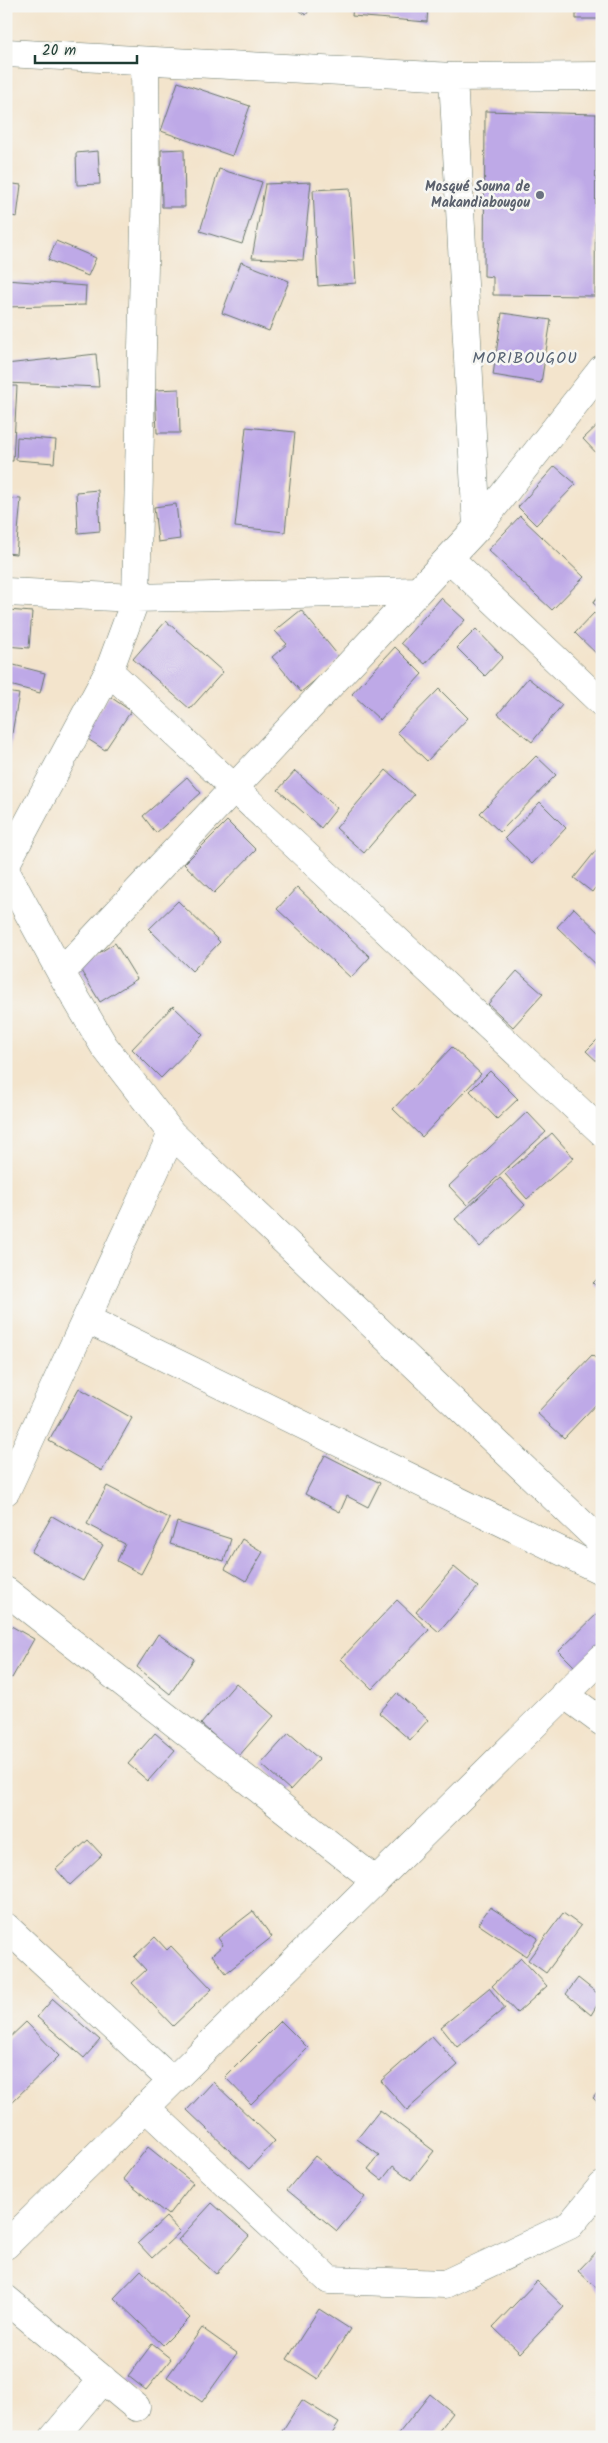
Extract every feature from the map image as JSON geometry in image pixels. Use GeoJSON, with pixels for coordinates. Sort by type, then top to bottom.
{"type":"FeatureCollection","features":[{"type":"Feature","properties":{"kind":"street"},"geometry":{"type":"LineString","coordinates":[[6,53],[454,76],[602,76]]}},
{"type":"Feature","properties":{"kind":"street"},"geometry":{"type":"LineString","coordinates":[[6,864],[109,671],[136,598],[146,182],[145,61]]}},
{"type":"Feature","properties":{"kind":"street"},"geometry":{"type":"LineString","coordinates":[[454,76],[477,528]]}},
{"type":"Feature","properties":{"kind":"street"},"geometry":{"type":"LineString","coordinates":[[61,973],[477,528],[602,369]]}},
{"type":"Feature","properties":{"kind":"street"},"geometry":{"type":"LineString","coordinates":[[449,558],[602,704]]}},
{"type":"Feature","properties":{"kind":"street"},"geometry":{"type":"LineString","coordinates":[[6,592],[136,598],[418,590]]}},
{"type":"Feature","properties":{"kind":"street"},"geometry":{"type":"LineString","coordinates":[[109,671],[602,1132]]}},
{"type":"Feature","properties":{"kind":"street"},"geometry":{"type":"LineString","coordinates":[[6,872],[61,973],[104,1046],[172,1134],[602,1543]]}},
{"type":"Feature","properties":{"kind":"street"},"geometry":{"type":"LineString","coordinates":[[6,1490],[172,1134]]}},
{"type":"Feature","properties":{"kind":"street"},"geometry":{"type":"LineString","coordinates":[[86,1319],[602,1571]]}},
{"type":"Feature","properties":{"kind":"street"},"geometry":{"type":"LineString","coordinates":[[6,1591],[375,1880]]}},
{"type":"Feature","properties":{"kind":"street"},"geometry":{"type":"LineString","coordinates":[[6,2245],[602,1658]]}},
{"type":"Feature","properties":{"kind":"street"},"geometry":{"type":"LineString","coordinates":[[564,1694],[602,1722]]}},
{"type":"Feature","properties":{"kind":"street"},"geometry":{"type":"LineString","coordinates":[[6,1927],[172,2081]]}},
{"type":"Feature","properties":{"kind":"street"},"geometry":{"type":"LineString","coordinates":[[145,2107],[329,2280],[445,2284],[570,2225],[602,2186]]}},
{"type":"Feature","properties":{"kind":"street"},"geometry":{"type":"LineString","coordinates":[[6,2299],[136,2407]]}},
{"type":"Feature","properties":{"kind":"street"},"geometry":{"type":"LineString","coordinates":[[54,2437],[103,2379]]}},
{"type":"Feature","properties":{"kind":"building"},"geometry":{"type":"Polygon","coordinates":[[[293,6],[312,6],[306,15],[293,6]]]}},
{"type":"Feature","properties":{"kind":"building"},"geometry":{"type":"Polygon","coordinates":[[[353,6],[428,6],[427,22],[352,16],[353,6]]]}},
{"type":"Feature","properties":{"kind":"building"},"geometry":{"type":"Polygon","coordinates":[[[576,6],[602,6],[602,19],[576,19],[576,6]]]}},
{"type":"Feature","properties":{"kind":"building"},"geometry":{"type":"Polygon","coordinates":[[[178,82],[250,106],[232,156],[161,131],[178,82]]]}},
{"type":"Feature","properties":{"kind":"building","name":"Mosqué Souna de Makandiabougou"},"geometry":{"type":"Polygon","coordinates":[[[485,111],[596,114],[595,296],[493,295],[493,277],[484,276],[485,111]]]}},
{"type":"Feature","properties":{"kind":"building"},"geometry":{"type":"Polygon","coordinates":[[[184,149],[185,207],[162,207],[161,150],[184,149]]]}},
{"type":"Feature","properties":{"kind":"building"},"geometry":{"type":"Polygon","coordinates":[[[98,151],[100,184],[77,185],[76,153],[98,151]]]}},
{"type":"Feature","properties":{"kind":"building"},"geometry":{"type":"Polygon","coordinates":[[[219,169],[262,182],[242,244],[200,231],[219,169]]]}},
{"type":"Feature","properties":{"kind":"building"},"geometry":{"type":"Polygon","coordinates":[[[311,182],[303,260],[252,258],[265,184],[311,182]]]}},
{"type":"Feature","properties":{"kind":"building"},"geometry":{"type":"Polygon","coordinates":[[[6,183],[21,185],[17,217],[6,215],[6,183]]]}},
{"type":"Feature","properties":{"kind":"building"},"geometry":{"type":"Polygon","coordinates":[[[350,188],[356,283],[318,286],[313,190],[350,188]]]}},
{"type":"Feature","properties":{"kind":"building"},"geometry":{"type":"Polygon","coordinates":[[[56,241],[96,258],[88,276],[48,260],[56,241]]]}},
{"type":"Feature","properties":{"kind":"building"},"geometry":{"type":"Polygon","coordinates":[[[241,262],[289,281],[269,331],[222,313],[241,262]]]}},
{"type":"Feature","properties":{"kind":"building"},"geometry":{"type":"Polygon","coordinates":[[[6,280],[86,286],[85,305],[6,307],[6,280]]]}},
{"type":"Feature","properties":{"kind":"building"},"geometry":{"type":"Polygon","coordinates":[[[502,313],[551,320],[541,383],[493,375],[502,313]]]}},
{"type":"Feature","properties":{"kind":"building"},"geometry":{"type":"Polygon","coordinates":[[[96,354],[99,387],[6,383],[6,364],[96,354]]]}},
{"type":"Feature","properties":{"kind":"building"},"geometry":{"type":"Polygon","coordinates":[[[6,386],[17,386],[13,461],[6,461],[6,386]]]}},
{"type":"Feature","properties":{"kind":"building"},"geometry":{"type":"Polygon","coordinates":[[[179,389],[180,433],[157,433],[155,390],[179,389]]]}},
{"type":"Feature","properties":{"kind":"building"},"geometry":{"type":"Polygon","coordinates":[[[602,421],[602,459],[583,439],[602,421]]]}},
{"type":"Feature","properties":{"kind":"building"},"geometry":{"type":"Polygon","coordinates":[[[246,427],[295,432],[285,532],[235,527],[246,427]]]}},
{"type":"Feature","properties":{"kind":"building"},"geometry":{"type":"Polygon","coordinates":[[[17,437],[56,440],[54,463],[16,460],[17,437]]]}},
{"type":"Feature","properties":{"kind":"building"},"geometry":{"type":"Polygon","coordinates":[[[555,466],[576,484],[536,525],[518,507],[555,466]]]}},
{"type":"Feature","properties":{"kind":"building"},"geometry":{"type":"Polygon","coordinates":[[[98,490],[100,531],[78,533],[76,492],[98,490]]]}},
{"type":"Feature","properties":{"kind":"building"},"geometry":{"type":"Polygon","coordinates":[[[6,498],[21,499],[16,554],[6,553],[6,498]]]}},
{"type":"Feature","properties":{"kind":"building"},"geometry":{"type":"Polygon","coordinates":[[[176,504],[180,539],[158,542],[154,507],[176,504]]]}},
{"type":"Feature","properties":{"kind":"building"},"geometry":{"type":"Polygon","coordinates":[[[520,516],[584,577],[552,610],[488,550],[520,516]]]}},
{"type":"Feature","properties":{"kind":"building"},"geometry":{"type":"Polygon","coordinates":[[[602,591],[602,610],[593,603],[602,591]]]}},
{"type":"Feature","properties":{"kind":"building"},"geometry":{"type":"Polygon","coordinates":[[[441,598],[465,620],[425,664],[401,643],[441,598]]]}},
{"type":"Feature","properties":{"kind":"building"},"geometry":{"type":"Polygon","coordinates":[[[8,610],[32,612],[29,648],[6,646],[8,610]]]}},
{"type":"Feature","properties":{"kind":"building"},"geometry":{"type":"Polygon","coordinates":[[[301,610],[341,659],[301,692],[272,657],[287,644],[275,631],[301,610]]]}},
{"type":"Feature","properties":{"kind":"building"},"geometry":{"type":"Polygon","coordinates":[[[594,613],[602,621],[602,659],[575,633],[594,613]]]}},
{"type":"Feature","properties":{"kind":"building"},"geometry":{"type":"Polygon","coordinates":[[[166,621],[223,672],[190,709],[133,659],[166,621]]]}},
{"type":"Feature","properties":{"kind":"building"},"geometry":{"type":"Polygon","coordinates":[[[476,629],[503,657],[485,676],[457,648],[476,629]]]}},
{"type":"Feature","properties":{"kind":"building"},"geometry":{"type":"Polygon","coordinates":[[[395,647],[422,674],[380,720],[352,694],[395,647]]]}},
{"type":"Feature","properties":{"kind":"building"},"geometry":{"type":"Polygon","coordinates":[[[6,663],[45,673],[40,693],[6,684],[6,663]]]}},
{"type":"Feature","properties":{"kind":"building"},"geometry":{"type":"Polygon","coordinates":[[[528,678],[562,705],[532,742],[498,714],[528,678]]]}},
{"type":"Feature","properties":{"kind":"building"},"geometry":{"type":"Polygon","coordinates":[[[439,689],[468,718],[427,761],[397,732],[439,689]]]}},
{"type":"Feature","properties":{"kind":"building"},"geometry":{"type":"Polygon","coordinates":[[[6,692],[19,694],[8,756],[6,756],[6,692]]]}},
{"type":"Feature","properties":{"kind":"building"},"geometry":{"type":"Polygon","coordinates":[[[109,696],[131,711],[105,750],[83,736],[109,696]]]}},
{"type":"Feature","properties":{"kind":"building"},"geometry":{"type":"Polygon","coordinates":[[[536,756],[556,775],[500,832],[480,813],[536,756]]]}},
{"type":"Feature","properties":{"kind":"building"},"geometry":{"type":"Polygon","coordinates":[[[386,770],[414,795],[364,853],[336,828],[386,770]]]}},
{"type":"Feature","properties":{"kind":"building"},"geometry":{"type":"Polygon","coordinates":[[[295,771],[337,808],[321,828],[278,790],[295,771]]]}},
{"type":"Feature","properties":{"kind":"building"},"geometry":{"type":"Polygon","coordinates":[[[187,777],[201,793],[156,833],[143,816],[187,777]]]}},
{"type":"Feature","properties":{"kind":"building"},"geometry":{"type":"Polygon","coordinates":[[[540,802],[566,828],[532,864],[505,838],[540,802]]]}},
{"type":"Feature","properties":{"kind":"building"},"geometry":{"type":"Polygon","coordinates":[[[227,821],[256,850],[214,893],[184,864],[227,821]]]}},
{"type":"Feature","properties":{"kind":"building"},"geometry":{"type":"Polygon","coordinates":[[[602,843],[602,879],[592,892],[574,878],[602,843]]]}},
{"type":"Feature","properties":{"kind":"building"},"geometry":{"type":"Polygon","coordinates":[[[297,887],[370,957],[351,978],[277,909],[297,887]]]}},
{"type":"Feature","properties":{"kind":"building"},"geometry":{"type":"Polygon","coordinates":[[[178,901],[220,942],[192,971],[149,929],[178,901]]]}},
{"type":"Feature","properties":{"kind":"building"},"geometry":{"type":"Polygon","coordinates":[[[574,908],[602,935],[602,970],[557,927],[574,908]]]}},
{"type":"Feature","properties":{"kind":"building"},"geometry":{"type":"Polygon","coordinates":[[[115,943],[137,979],[100,1002],[78,966],[115,943]]]}},
{"type":"Feature","properties":{"kind":"building"},"geometry":{"type":"Polygon","coordinates":[[[517,971],[543,994],[513,1027],[488,1004],[517,971]]]}},
{"type":"Feature","properties":{"kind":"building"},"geometry":{"type":"Polygon","coordinates":[[[173,1006],[203,1035],[161,1078],[132,1049],[173,1006]]]}},
{"type":"Feature","properties":{"kind":"building"},"geometry":{"type":"Polygon","coordinates":[[[602,1035],[602,1066],[586,1051],[602,1035]]]}},
{"type":"Feature","properties":{"kind":"building"},"geometry":{"type":"Polygon","coordinates":[[[452,1047],[481,1074],[422,1137],[393,1109],[452,1047]]]}},
{"type":"Feature","properties":{"kind":"building"},"geometry":{"type":"Polygon","coordinates":[[[490,1071],[518,1099],[497,1119],[470,1091],[490,1071]]]}},
{"type":"Feature","properties":{"kind":"building"},"geometry":{"type":"Polygon","coordinates":[[[527,1112],[546,1132],[467,1205],[449,1186],[527,1112]]]}},
{"type":"Feature","properties":{"kind":"building"},"geometry":{"type":"Polygon","coordinates":[[[552,1133],[574,1158],[527,1199],[505,1174],[552,1133]]]}},
{"type":"Feature","properties":{"kind":"building"},"geometry":{"type":"Polygon","coordinates":[[[500,1178],[525,1205],[480,1247],[455,1219],[500,1178]]]}},
{"type":"Feature","properties":{"kind":"building"},"geometry":{"type":"Polygon","coordinates":[[[602,1274],[602,1292],[593,1283],[602,1274]]]}},
{"type":"Feature","properties":{"kind":"building"},"geometry":{"type":"Polygon","coordinates":[[[592,1355],[602,1364],[602,1398],[564,1438],[537,1413],[592,1355]]]}},
{"type":"Feature","properties":{"kind":"building"},"geometry":{"type":"Polygon","coordinates":[[[79,1388],[132,1418],[102,1471],[49,1441],[79,1388]]]}},
{"type":"Feature","properties":{"kind":"building"},"geometry":{"type":"Polygon","coordinates":[[[325,1455],[380,1483],[368,1507],[347,1496],[340,1512],[305,1494],[325,1455]]]}},
{"type":"Feature","properties":{"kind":"building"},"geometry":{"type":"Polygon","coordinates":[[[107,1486],[170,1519],[141,1574],[117,1561],[125,1544],[87,1524],[107,1486]]]}},
{"type":"Feature","properties":{"kind":"building"},"geometry":{"type":"Polygon","coordinates":[[[52,1516],[103,1545],[83,1581],[31,1552],[52,1516]]]}},
{"type":"Feature","properties":{"kind":"building"},"geometry":{"type":"Polygon","coordinates":[[[177,1522],[231,1539],[224,1561],[170,1544],[177,1522]]]}},
{"type":"Feature","properties":{"kind":"building"},"geometry":{"type":"Polygon","coordinates":[[[242,1539],[263,1552],[246,1581],[225,1569],[242,1539]]]}},
{"type":"Feature","properties":{"kind":"building"},"geometry":{"type":"Polygon","coordinates":[[[454,1567],[478,1587],[439,1632],[416,1612],[454,1567]]]}},
{"type":"Feature","properties":{"kind":"building"},"geometry":{"type":"Polygon","coordinates":[[[397,1600],[429,1630],[372,1689],[341,1659],[397,1600]]]}},
{"type":"Feature","properties":{"kind":"building"},"geometry":{"type":"Polygon","coordinates":[[[602,1609],[602,1644],[576,1668],[559,1651],[602,1609]]]}},
{"type":"Feature","properties":{"kind":"building"},"geometry":{"type":"Polygon","coordinates":[[[6,1623],[34,1639],[12,1678],[6,1674],[6,1623]]]}},
{"type":"Feature","properties":{"kind":"building"},"geometry":{"type":"Polygon","coordinates":[[[158,1634],[194,1659],[170,1694],[137,1667],[158,1634]]]}},
{"type":"Feature","properties":{"kind":"building"},"geometry":{"type":"Polygon","coordinates":[[[236,1683],[274,1716],[238,1757],[201,1724],[236,1683]]]}},
{"type":"Feature","properties":{"kind":"building"},"geometry":{"type":"Polygon","coordinates":[[[397,1693],[428,1720],[410,1740],[379,1713],[397,1693]]]}},
{"type":"Feature","properties":{"kind":"building"},"geometry":{"type":"Polygon","coordinates":[[[155,1733],[175,1750],[148,1781],[128,1764],[155,1733]]]}},
{"type":"Feature","properties":{"kind":"building"},"geometry":{"type":"Polygon","coordinates":[[[289,1733],[319,1759],[290,1790],[261,1764],[289,1733]]]}},
{"type":"Feature","properties":{"kind":"building"},"geometry":{"type":"Polygon","coordinates":[[[88,1840],[102,1855],[70,1885],[56,1869],[88,1840]]]}},
{"type":"Feature","properties":{"kind":"building"},"geometry":{"type":"Polygon","coordinates":[[[490,1907],[538,1938],[526,1956],[478,1924],[490,1907]]]}},
{"type":"Feature","properties":{"kind":"building"},"geometry":{"type":"Polygon","coordinates":[[[253,1911],[272,1937],[226,1973],[212,1955],[223,1945],[218,1938],[253,1911]]]}},
{"type":"Feature","properties":{"kind":"building"},"geometry":{"type":"Polygon","coordinates":[[[563,1913],[581,1926],[546,1973],[528,1960],[563,1913]]]}},
{"type":"Feature","properties":{"kind":"building"},"geometry":{"type":"Polygon","coordinates":[[[155,1937],[167,1950],[171,1946],[212,1989],[173,2026],[132,1983],[146,1970],[134,1957],[155,1937]]]}},
{"type":"Feature","properties":{"kind":"building"},"geometry":{"type":"Polygon","coordinates":[[[521,1958],[547,1986],[517,2013],[492,1986],[521,1958]]]}},
{"type":"Feature","properties":{"kind":"building"},"geometry":{"type":"Polygon","coordinates":[[[578,1978],[602,1997],[591,2015],[566,1994],[578,1978]]]}},
{"type":"Feature","properties":{"kind":"building"},"geometry":{"type":"Polygon","coordinates":[[[489,1988],[505,2008],[457,2047],[441,2027],[489,1988]]]}},
{"type":"Feature","properties":{"kind":"building"},"geometry":{"type":"Polygon","coordinates":[[[53,1999],[100,2040],[84,2058],[37,2017],[53,1999]]]}},
{"type":"Feature","properties":{"kind":"building"},"geometry":{"type":"Polygon","coordinates":[[[281,2021],[308,2048],[251,2104],[225,2077],[281,2021]]]}},
{"type":"Feature","properties":{"kind":"building"},"geometry":{"type":"Polygon","coordinates":[[[26,2022],[59,2056],[9,2105],[6,2102],[6,2041],[26,2022]]]}},
{"type":"Feature","properties":{"kind":"building"},"geometry":{"type":"Polygon","coordinates":[[[432,2036],[458,2065],[407,2110],[381,2081],[432,2036]]]}},
{"type":"Feature","properties":{"kind":"building"},"geometry":{"type":"Polygon","coordinates":[[[213,2082],[275,2141],[249,2169],[187,2110],[213,2082]]]}},
{"type":"Feature","properties":{"kind":"building"},"geometry":{"type":"Polygon","coordinates":[[[602,2087],[602,2106],[593,2098],[602,2087]]]}},
{"type":"Feature","properties":{"kind":"building"},"geometry":{"type":"Polygon","coordinates":[[[380,2110],[434,2151],[411,2180],[393,2166],[382,2180],[368,2169],[379,2155],[357,2139],[380,2110]]]}},
{"type":"Feature","properties":{"kind":"building"},"geometry":{"type":"Polygon","coordinates":[[[148,2147],[193,2183],[168,2215],[123,2179],[148,2147]]]}},
{"type":"Feature","properties":{"kind":"building"},"geometry":{"type":"Polygon","coordinates":[[[315,2156],[365,2197],[337,2231],[287,2190],[315,2156]]]}},
{"type":"Feature","properties":{"kind":"building"},"geometry":{"type":"Polygon","coordinates":[[[212,2203],[249,2236],[216,2274],[178,2240],[212,2203]]]}},
{"type":"Feature","properties":{"kind":"building"},"geometry":{"type":"Polygon","coordinates":[[[166,2217],[180,2232],[152,2258],[138,2243],[166,2217]]]}},
{"type":"Feature","properties":{"kind":"building"},"geometry":{"type":"Polygon","coordinates":[[[602,2246],[602,2293],[578,2271],[602,2246]]]}},
{"type":"Feature","properties":{"kind":"building"},"geometry":{"type":"Polygon","coordinates":[[[141,2270],[190,2318],[163,2345],[114,2298],[141,2270]]]}},
{"type":"Feature","properties":{"kind":"building"},"geometry":{"type":"Polygon","coordinates":[[[537,2281],[564,2307],[520,2353],[493,2327],[537,2281]]]}},
{"type":"Feature","properties":{"kind":"building"},"geometry":{"type":"Polygon","coordinates":[[[319,2309],[350,2329],[318,2379],[287,2359],[319,2309]]]}},
{"type":"Feature","properties":{"kind":"building"},"geometry":{"type":"Polygon","coordinates":[[[202,2328],[237,2353],[202,2402],[167,2377],[202,2328]]]}},
{"type":"Feature","properties":{"kind":"building"},"geometry":{"type":"Polygon","coordinates":[[[152,2344],[171,2359],[146,2390],[128,2376],[152,2344]]]}},
{"type":"Feature","properties":{"kind":"building"},"geometry":{"type":"Polygon","coordinates":[[[430,2394],[453,2413],[434,2437],[396,2437],[430,2394]]]}},
{"type":"Feature","properties":{"kind":"building"},"geometry":{"type":"Polygon","coordinates":[[[302,2400],[339,2423],[330,2437],[279,2436],[302,2400]]]}},
{"type":"Feature","properties":{"kind":"place","name":"Mosqué Souna de Makandiabougou"},"geometry":{"type":"Point","coordinates":[540,195]}},
{"type":"Feature","properties":{"kind":"district","name":"MORIBOUGOU"},"geometry":{"type":"Point","coordinates":[525,358]}}]}
